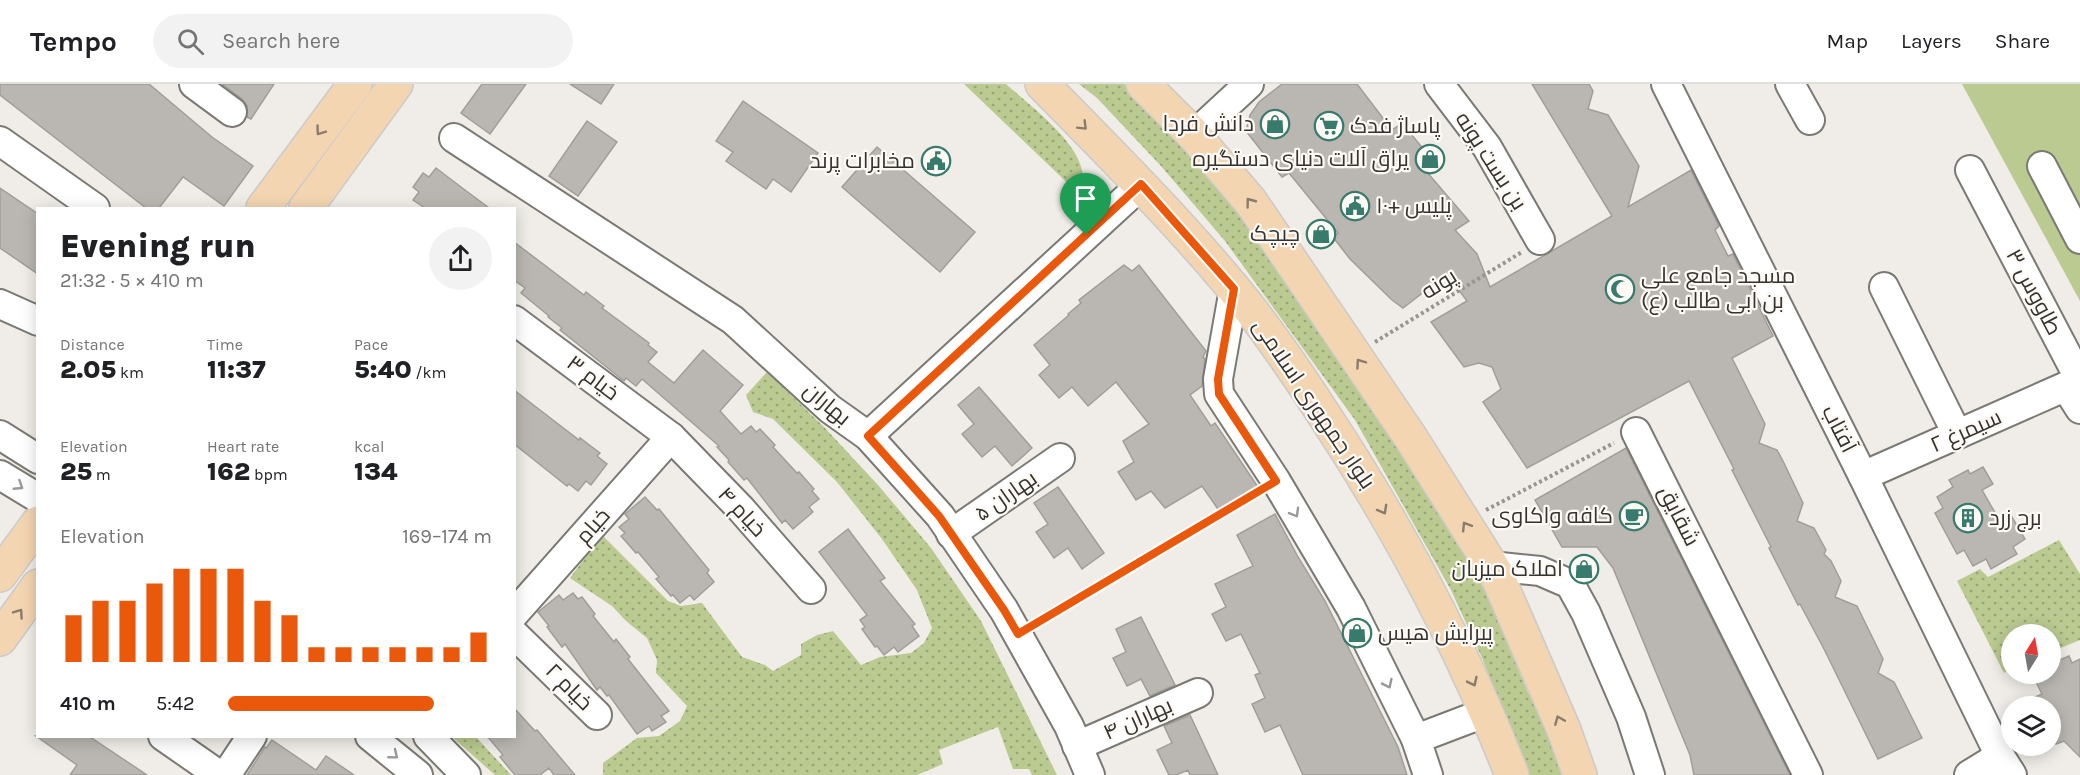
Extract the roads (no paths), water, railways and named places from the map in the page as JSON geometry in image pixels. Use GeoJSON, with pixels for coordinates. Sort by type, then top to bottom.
{"type":"FeatureCollection","features":[{"type":"Feature","properties":{"kind":"main road"},"geometry":{"type":"LineString","coordinates":[[263,207],[355,84]]}},
{"type":"Feature","properties":{"kind":"main road"},"geometry":{"type":"LineString","coordinates":[[307,207],[396,84]]}},
{"type":"Feature","properties":{"kind":"main road","name":"بلوار جمهوری اسلامی"},"geometry":{"type":"LineString","coordinates":[[1042,84],[1141,184],[1234,289],[1286,355],[1359,468],[1434,600],[1487,712],[1512,775]]}},
{"type":"Feature","properties":{"kind":"main road"},"geometry":{"type":"LineString","coordinates":[[1143,84],[1194,135],[1251,202],[1411,438],[1491,566],[1564,730],[1581,775]]}},
{"type":"Feature","properties":{"kind":"main road"},"geometry":{"type":"LineString","coordinates":[[0,575],[36,526]]}},
{"type":"Feature","properties":{"kind":"main road"},"geometry":{"type":"LineString","coordinates":[[0,639],[36,589]]}},
{"type":"Feature","properties":{"kind":"street"},"geometry":{"type":"LineString","coordinates":[[194,84],[232,112]]}},
{"type":"Feature","properties":{"kind":"street"},"geometry":{"type":"LineString","coordinates":[[1194,135],[1249,84]]}},
{"type":"Feature","properties":{"kind":"street","name":"بن بست پونه"},"geometry":{"type":"LineString","coordinates":[[1439,84],[1487,147],[1540,240]]}},
{"type":"Feature","properties":{"kind":"street","name":"آفتاب"},"geometry":{"type":"LineString","coordinates":[[1666,84],[2006,766]]}},
{"type":"Feature","properties":{"kind":"street"},"geometry":{"type":"LineString","coordinates":[[1790,84],[1810,120]]}},
{"type":"Feature","properties":{"kind":"street","name":"بهاران"},"geometry":{"type":"LineString","coordinates":[[454,138],[733,320],[830,409],[868,436],[939,516],[1004,610],[1069,726],[1090,775]]}},
{"type":"Feature","properties":{"kind":"street"},"geometry":{"type":"LineString","coordinates":[[0,141],[94,207]]}},
{"type":"Feature","properties":{"kind":"street"},"geometry":{"type":"LineString","coordinates":[[2042,165],[2080,239]]}},
{"type":"Feature","properties":{"kind":"street","name":"طاووس ۳"},"geometry":{"type":"LineString","coordinates":[[1970,170],[2079,378],[2074,397]]}},
{"type":"Feature","properties":{"kind":"street"},"geometry":{"type":"LineString","coordinates":[[868,436],[1141,184]]}},
{"type":"Feature","properties":{"kind":"street"},"geometry":{"type":"LineString","coordinates":[[1884,287],[1957,435]]}},
{"type":"Feature","properties":{"kind":"street"},"geometry":{"type":"LineString","coordinates":[[1234,289],[1218,379],[1219,394],[1276,481],[1351,608],[1416,739],[1428,775]]}},
{"type":"Feature","properties":{"kind":"street"},"geometry":{"type":"LineString","coordinates":[[0,304],[36,320]]}},
{"type":"Feature","properties":{"kind":"street","name":"خیام ۳"},"geometry":{"type":"LineString","coordinates":[[516,321],[671,437]]}},
{"type":"Feature","properties":{"kind":"street","name":"سیمرغ ۲"},"geometry":{"type":"LineString","coordinates":[[1863,476],[1957,435],[2074,397]]}},
{"type":"Feature","properties":{"kind":"street","name":"شقایق"},"geometry":{"type":"LineString","coordinates":[[1636,432],[1808,775]]}},
{"type":"Feature","properties":{"kind":"street"},"geometry":{"type":"LineString","coordinates":[[0,435],[36,458]]}},
{"type":"Feature","properties":{"kind":"street","name":"خیام ۴"},"geometry":{"type":"LineString","coordinates":[[671,437],[741,509],[811,589]]}},
{"type":"Feature","properties":{"kind":"street","name":"خیام"},"geometry":{"type":"LineString","coordinates":[[516,612],[671,437]]}},
{"type":"Feature","properties":{"kind":"street","name":"بهاران ۵"},"geometry":{"type":"LineString","coordinates":[[951,534],[1060,458]]}},
{"type":"Feature","properties":{"kind":"street"},"geometry":{"type":"LineString","coordinates":[[0,475],[36,497]]}},
{"type":"Feature","properties":{"kind":"street"},"geometry":{"type":"LineString","coordinates":[[1491,566],[1540,571],[1570,584],[1586,613],[1631,717],[1650,775]]}},
{"type":"Feature","properties":{"kind":"street","name":"خیام ۲"},"geometry":{"type":"LineString","coordinates":[[516,636],[597,716]]}},
{"type":"Feature","properties":{"kind":"street","name":"بهاران ۴"},"geometry":{"type":"LineString","coordinates":[[1077,746],[1198,693]]}},
{"type":"Feature","properties":{"kind":"street"},"geometry":{"type":"LineString","coordinates":[[1416,739],[1487,712]]}},
{"type":"Feature","properties":{"kind":"street"},"geometry":{"type":"LineString","coordinates":[[165,738],[219,775]]}},
{"type":"Feature","properties":{"kind":"street"},"geometry":{"type":"LineString","coordinates":[[226,775],[251,738]]}},
{"type":"Feature","properties":{"kind":"street"},"geometry":{"type":"LineString","coordinates":[[372,738],[418,775]]}},
{"type":"Feature","properties":{"kind":"street"},"geometry":{"type":"LineString","coordinates":[[430,738],[466,775]]}},
{"type":"Feature","properties":{"kind":"street"},"geometry":{"type":"LineString","coordinates":[[1969,775],[2006,766]]}},
{"type":"Feature","properties":{"kind":"place","name":"دانش فردا"},"geometry":{"type":"Point","coordinates":[1275,124]}},
{"type":"Feature","properties":{"kind":"place","name":"پاساژ فدک"},"geometry":{"type":"Point","coordinates":[1329,126]}},
{"type":"Feature","properties":{"kind":"place","name":"یراق آلات دنیای دستگیره"},"geometry":{"type":"Point","coordinates":[1430,159]}},
{"type":"Feature","properties":{"kind":"place","name":"مخابرات پرند"},"geometry":{"type":"Point","coordinates":[936,161]}},
{"type":"Feature","properties":{"kind":"place","name":"پلیس +۱۰"},"geometry":{"type":"Point","coordinates":[1355,206]}},
{"type":"Feature","properties":{"kind":"place","name":"چیچک"},"geometry":{"type":"Point","coordinates":[1321,234]}},
{"type":"Feature","properties":{"kind":"place","name":"مسجد جامع علی بن ابی طالب (ع)"},"geometry":{"type":"Point","coordinates":[1620,289]}},
{"type":"Feature","properties":{"kind":"place","name":"کافه واکاوی"},"geometry":{"type":"Point","coordinates":[1634,516]}},
{"type":"Feature","properties":{"kind":"place","name":"برج زرد"},"geometry":{"type":"Point","coordinates":[1968,518]}},
{"type":"Feature","properties":{"kind":"place","name":"املاک میزبان"},"geometry":{"type":"Point","coordinates":[1584,569]}},
{"type":"Feature","properties":{"kind":"place","name":"پیرایش هیس"},"geometry":{"type":"Point","coordinates":[1357,633]}}]}
